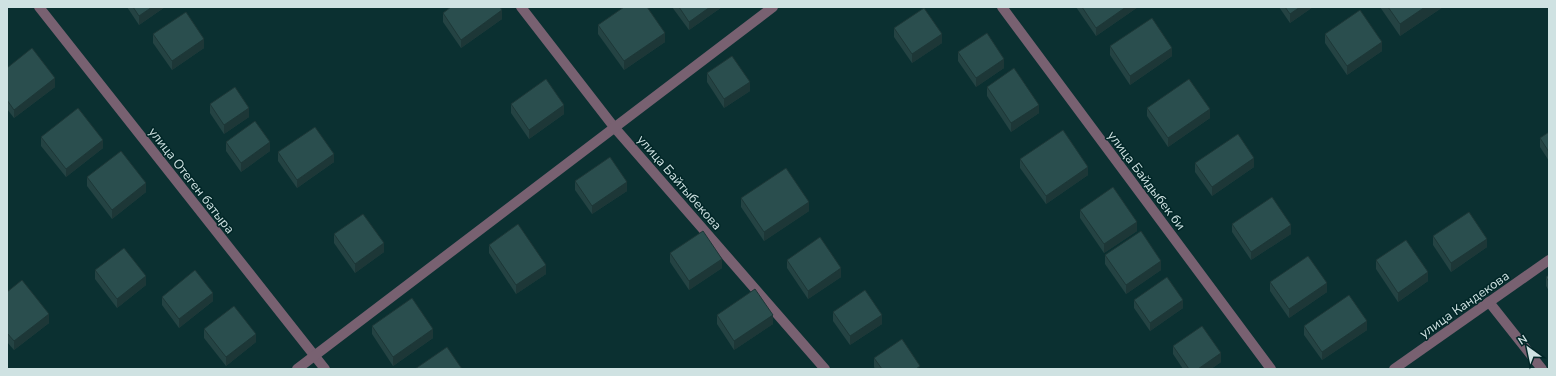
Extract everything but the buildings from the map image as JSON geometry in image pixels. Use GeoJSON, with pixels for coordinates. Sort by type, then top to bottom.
{"type":"FeatureCollection","features":[{"type":"Feature","properties":{"kind":"street","name":"улица Отеген батыра"},"geometry":{"type":"LineString","coordinates":[[39,7],[325,369]]}},
{"type":"Feature","properties":{"kind":"street","name":"улица Байтыбекова"},"geometry":{"type":"LineString","coordinates":[[521,7],[614,127],[826,369]]}},
{"type":"Feature","properties":{"kind":"street"},"geometry":{"type":"LineString","coordinates":[[297,369],[773,7]]}},
{"type":"Feature","properties":{"kind":"street","name":"улица Байдыбек би"},"geometry":{"type":"LineString","coordinates":[[1002,7],[1271,369]]}},
{"type":"Feature","properties":{"kind":"street","name":"улица Кандекова"},"geometry":{"type":"LineString","coordinates":[[1394,369],[1549,260]]}},
{"type":"Feature","properties":{"kind":"street"},"geometry":{"type":"LineString","coordinates":[[1489,302],[1542,369]]}}]}
